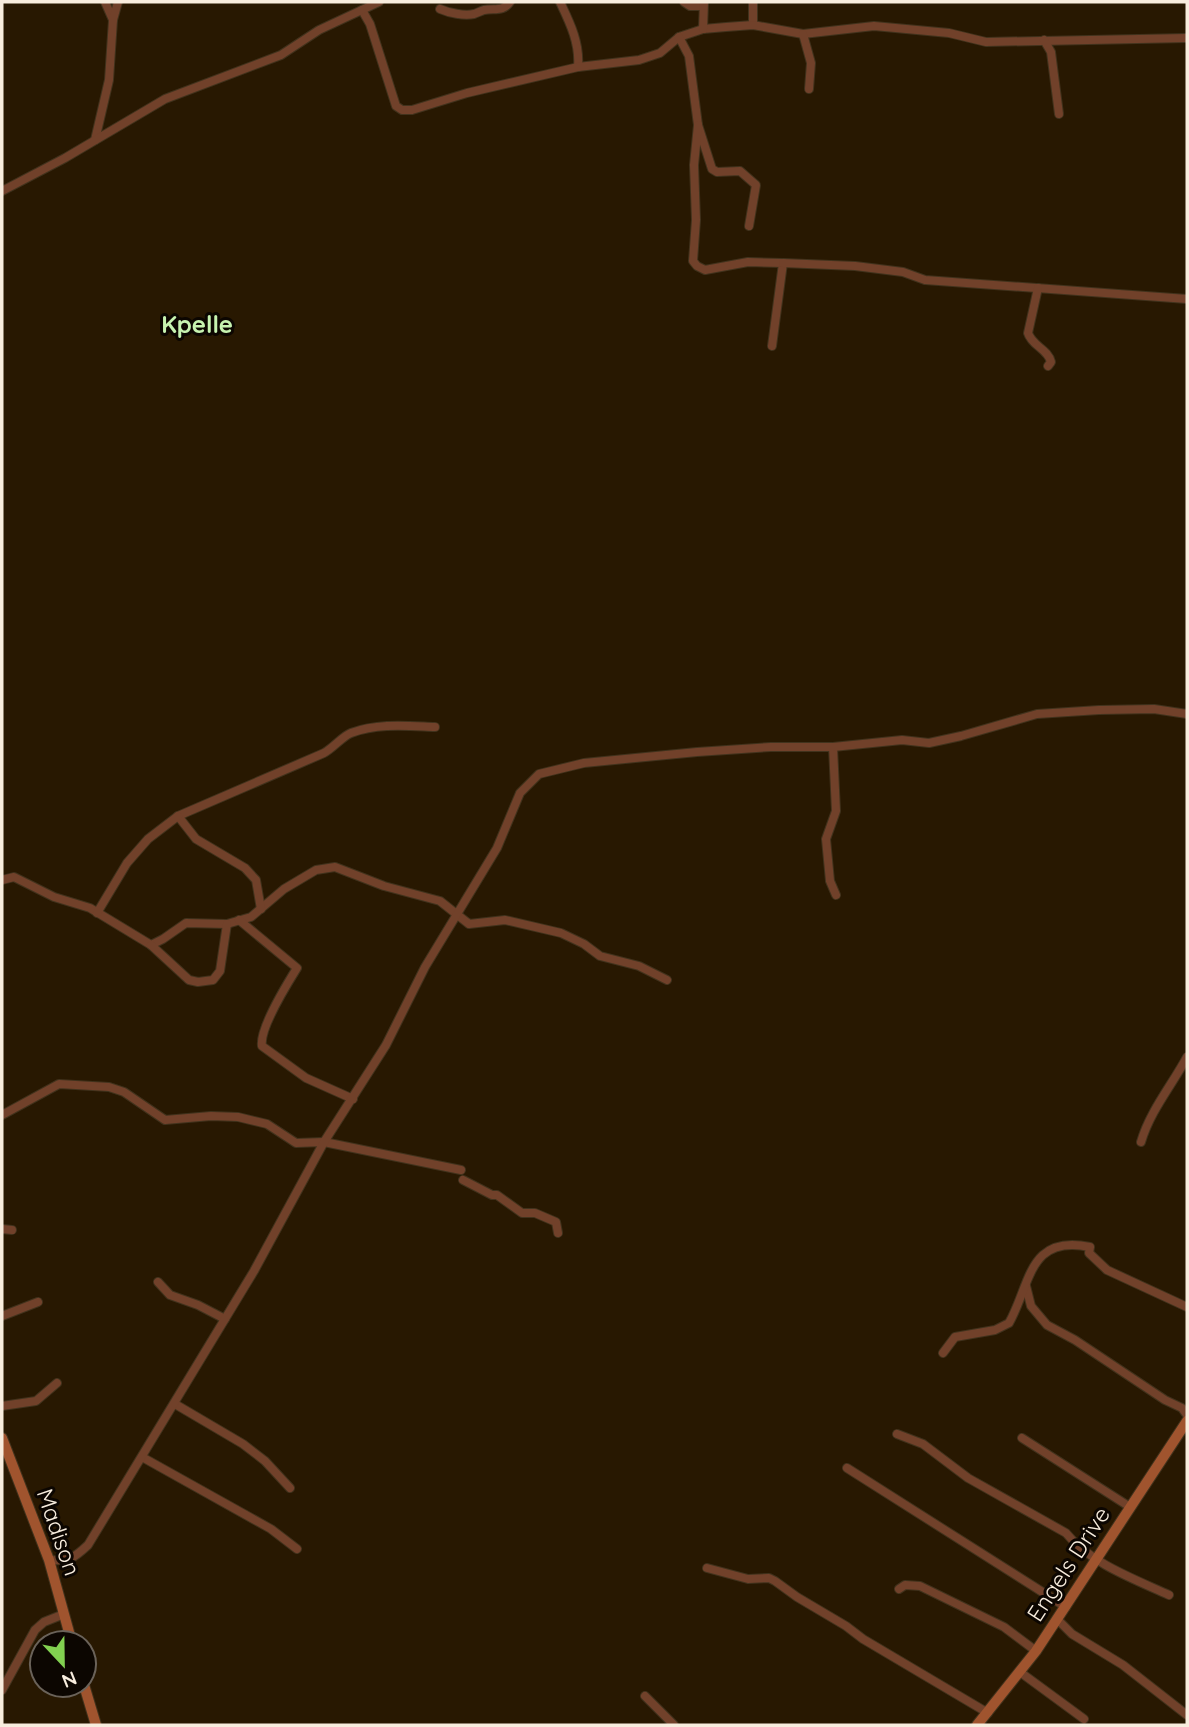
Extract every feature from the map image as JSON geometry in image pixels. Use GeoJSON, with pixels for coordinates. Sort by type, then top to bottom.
{"type":"FeatureCollection","features":[{"type":"Feature","properties":{"kind":"street"},"geometry":{"type":"LineString","coordinates":[[105,2],[113,20]]}},
{"type":"Feature","properties":{"kind":"street"},"geometry":{"type":"LineString","coordinates":[[95,140],[109,80],[113,20],[118,2]]}},
{"type":"Feature","properties":{"kind":"street"},"geometry":{"type":"LineString","coordinates":[[2,191],[165,99],[281,55],[320,30],[379,2]]}},
{"type":"Feature","properties":{"kind":"street"},"geometry":{"type":"LineString","coordinates":[[440,9],[476,14],[483,10],[498,10],[510,2]]}},
{"type":"Feature","properties":{"kind":"street"},"geometry":{"type":"LineString","coordinates":[[560,2],[574,31],[578,67]]}},
{"type":"Feature","properties":{"kind":"street"},"geometry":{"type":"LineString","coordinates":[[684,2],[690,6],[704,4],[703,29]]}},
{"type":"Feature","properties":{"kind":"street"},"geometry":{"type":"LineString","coordinates":[[753,2],[753,25]]}},
{"type":"Feature","properties":{"kind":"street"},"geometry":{"type":"LineString","coordinates":[[362,10],[370,24],[396,106],[402,110],[412,110],[578,67],[620,64],[650,57],[679,37],[703,29],[753,25],[803,34],[874,26],[949,33],[986,42],[1187,38]]}},
{"type":"Feature","properties":{"kind":"street"},"geometry":{"type":"LineString","coordinates":[[803,34],[811,63],[809,89]]}},
{"type":"Feature","properties":{"kind":"street"},"geometry":{"type":"LineString","coordinates":[[679,37],[689,56],[698,125],[712,169],[717,173],[740,171],[756,186],[749,226]]}},
{"type":"Feature","properties":{"kind":"street"},"geometry":{"type":"LineString","coordinates":[[1044,40],[1050,46],[1059,114]]}},
{"type":"Feature","properties":{"kind":"street"},"geometry":{"type":"LineString","coordinates":[[698,125],[694,165],[694,261],[705,270],[748,262],[855,266],[903,272],[925,280],[1187,299]]}},
{"type":"Feature","properties":{"kind":"street"},"geometry":{"type":"LineString","coordinates":[[772,346],[783,264]]}},
{"type":"Feature","properties":{"kind":"street"},"geometry":{"type":"LineString","coordinates":[[1038,288],[1028,333],[1032,342],[1049,355],[1051,362],[1048,366]]}},
{"type":"Feature","properties":{"kind":"street"},"geometry":{"type":"LineString","coordinates":[[49,1560],[74,1558],[88,1545],[290,1209],[324,1142],[386,1045],[425,967],[497,848],[520,793],[539,774],[584,763],[685,753],[771,747],[833,747],[902,740],[929,743],[1037,714],[1154,709],[1187,713]]}},
{"type":"Feature","properties":{"kind":"street"},"geometry":{"type":"LineString","coordinates":[[97,913],[127,863],[148,839],[178,816],[324,753],[338,745],[349,734],[388,725],[435,727]]}},
{"type":"Feature","properties":{"kind":"street"},"geometry":{"type":"LineString","coordinates":[[833,747],[836,811],[826,839],[830,881],[836,895]]}},
{"type":"Feature","properties":{"kind":"street"},"geometry":{"type":"LineString","coordinates":[[178,816],[196,839],[245,868],[256,880],[261,909]]}},
{"type":"Feature","properties":{"kind":"street"},"geometry":{"type":"LineString","coordinates":[[151,945],[186,923],[227,924],[251,918],[284,890],[316,870],[335,867],[384,886],[440,901],[469,924],[505,920],[561,933],[584,944],[600,956],[639,966],[667,980]]}},
{"type":"Feature","properties":{"kind":"street"},"geometry":{"type":"LineString","coordinates":[[2,880],[14,877],[54,897],[90,908],[151,945],[190,980],[198,982],[213,980],[220,971],[227,924]]}},
{"type":"Feature","properties":{"kind":"street"},"geometry":{"type":"LineString","coordinates":[[239,920],[297,968],[270,1017],[262,1037],[262,1046],[306,1078],[353,1099]]}},
{"type":"Feature","properties":{"kind":"street"},"geometry":{"type":"LineString","coordinates":[[1141,1142],[1147,1123],[1187,1057]]}},
{"type":"Feature","properties":{"kind":"street"},"geometry":{"type":"LineString","coordinates":[[2,1115],[59,1084],[110,1087],[124,1092],[165,1120],[237,1117],[267,1124],[296,1143],[324,1142],[461,1170]]}},
{"type":"Feature","properties":{"kind":"street"},"geometry":{"type":"LineString","coordinates":[[463,1180],[497,1195],[522,1213],[535,1213],[550,1218],[556,1222],[558,1233]]}},
{"type":"Feature","properties":{"kind":"street"},"geometry":{"type":"LineString","coordinates":[[2,1229],[12,1230]]}},
{"type":"Feature","properties":{"kind":"street"},"geometry":{"type":"LineString","coordinates":[[943,1353],[955,1337],[995,1330],[1009,1323],[1031,1272],[1052,1248],[1068,1243],[1090,1247],[1089,1253],[1107,1270],[1187,1307]]}},
{"type":"Feature","properties":{"kind":"street"},"geometry":{"type":"LineString","coordinates":[[158,1282],[170,1295],[225,1319]]}},
{"type":"Feature","properties":{"kind":"street"},"geometry":{"type":"LineString","coordinates":[[1026,1286],[1031,1306],[1047,1325],[1182,1408],[1187,1415]]}},
{"type":"Feature","properties":{"kind":"street"},"geometry":{"type":"LineString","coordinates":[[2,1315],[38,1302]]}},
{"type":"Feature","properties":{"kind":"street"},"geometry":{"type":"LineString","coordinates":[[2,1406],[14,1402],[36,1401],[57,1383]]}},
{"type":"Feature","properties":{"kind":"street"},"geometry":{"type":"LineString","coordinates":[[174,1404],[243,1444],[265,1461],[290,1488]]}},
{"type":"Feature","properties":{"kind":"street","name":"Engels Drive"},"geometry":{"type":"LineString","coordinates":[[976,1725],[1037,1651],[1130,1507],[1183,1435],[1187,1421]]}},
{"type":"Feature","properties":{"kind":"street"},"geometry":{"type":"LineString","coordinates":[[897,1434],[923,1444],[968,1478],[1066,1533],[1074,1544],[1096,1558],[1169,1595]]}},
{"type":"Feature","properties":{"kind":"street"},"geometry":{"type":"LineString","coordinates":[[1022,1438],[1130,1507]]}},
{"type":"Feature","properties":{"kind":"street","name":"Madison"},"geometry":{"type":"LineString","coordinates":[[3,1444],[49,1560],[68,1629]]}},
{"type":"Feature","properties":{"kind":"street"},"geometry":{"type":"LineString","coordinates":[[142,1457],[271,1530],[297,1549]]}},
{"type":"Feature","properties":{"kind":"street"},"geometry":{"type":"LineString","coordinates":[[847,1468],[1066,1607]]}},
{"type":"Feature","properties":{"kind":"street"},"geometry":{"type":"LineString","coordinates":[[707,1568],[748,1579],[769,1578],[775,1581],[801,1600],[988,1713]]}},
{"type":"Feature","properties":{"kind":"street"},"geometry":{"type":"LineString","coordinates":[[899,1589],[905,1585],[920,1586],[1004,1627],[1037,1651]]}},
{"type":"Feature","properties":{"kind":"street"},"geometry":{"type":"LineString","coordinates":[[2,1689],[35,1630],[44,1622],[64,1614]]}},
{"type":"Feature","properties":{"kind":"street"},"geometry":{"type":"LineString","coordinates":[[1058,1620],[1072,1634],[1123,1665],[1187,1715]]}},
{"type":"Feature","properties":{"kind":"street"},"geometry":{"type":"LineString","coordinates":[[1020,1672],[1084,1719]]}},
{"type":"Feature","properties":{"kind":"street"},"geometry":{"type":"LineString","coordinates":[[645,1696],[674,1725]]}},
{"type":"Feature","properties":{"kind":"street"},"geometry":{"type":"LineString","coordinates":[[88,1699],[96,1725]]}},
{"type":"Feature","properties":{"kind":"district","name":"Kpelle"},"geometry":{"type":"Point","coordinates":[197,324]}}]}
